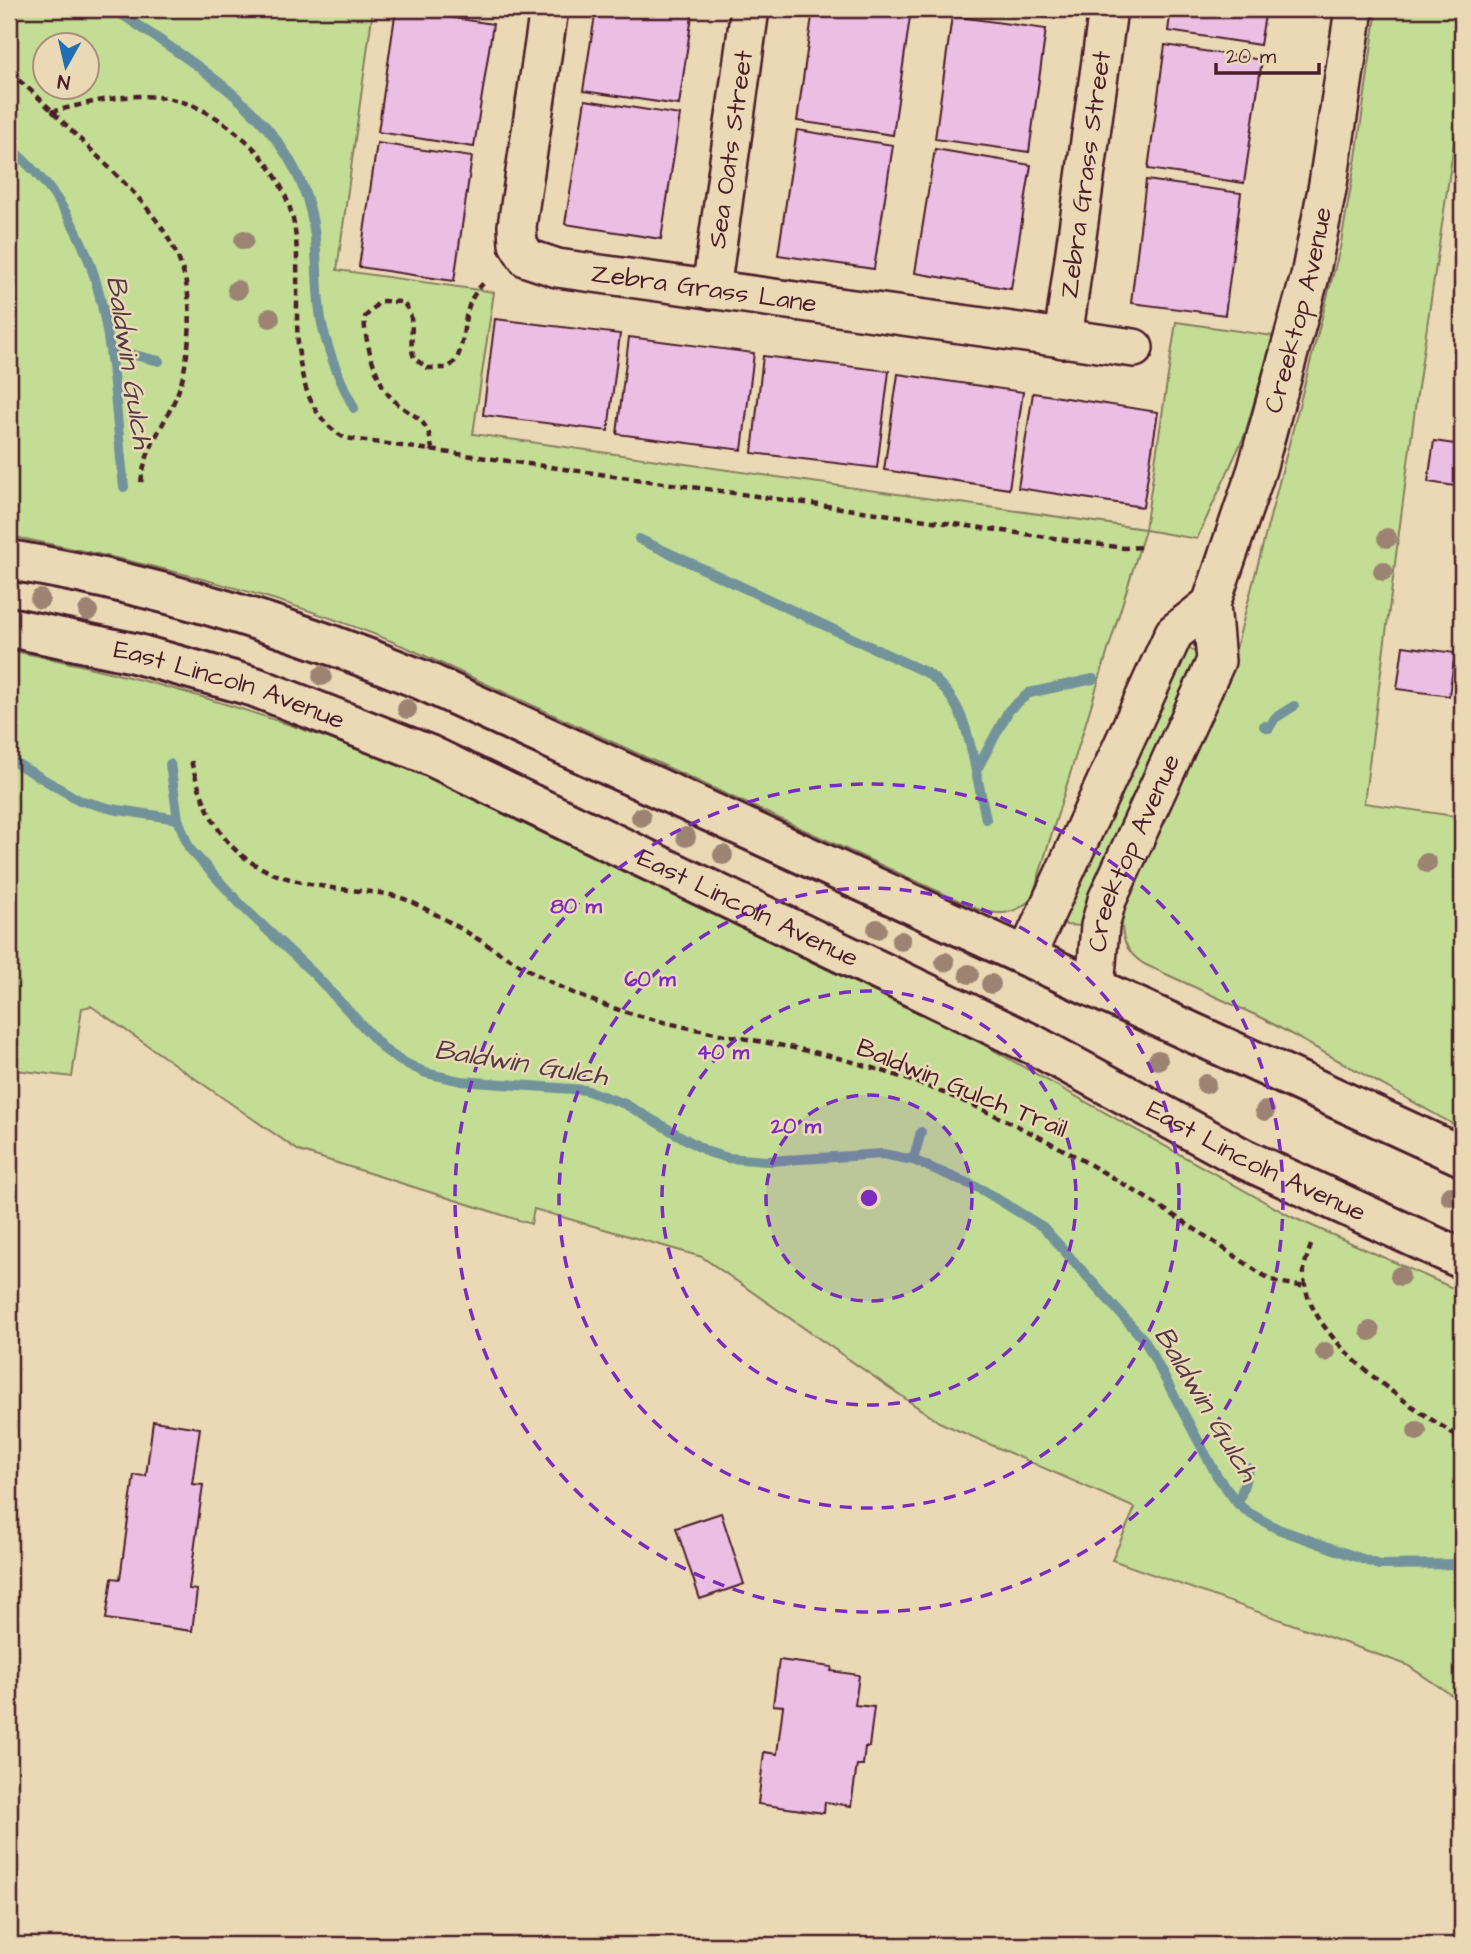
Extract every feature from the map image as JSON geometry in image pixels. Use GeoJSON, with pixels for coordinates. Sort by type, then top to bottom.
{"type":"FeatureCollection","features":[{"type":"Feature","properties":{"kind":"main road"},"geometry":{"type":"LineString","coordinates":[[9,560],[118,581],[214,606],[380,663],[1462,1156]]}},
{"type":"Feature","properties":{"kind":"main road","name":"East Lincoln Avenue"},"geometry":{"type":"LineString","coordinates":[[9,627],[134,653],[255,687],[350,721],[439,758],[1034,1045],[1244,1159],[1462,1259]]}},
{"type":"Feature","properties":{"kind":"street","name":"Zebra Grass Lane"},"geometry":{"type":"LineString","coordinates":[[549,9],[519,213],[517,237],[527,258],[545,265],[711,290],[1133,348]]}},
{"type":"Feature","properties":{"kind":"street","name":"Sea Oats Street"},"geometry":{"type":"LineString","coordinates":[[711,290],[750,9]]}},
{"type":"Feature","properties":{"kind":"street","name":"Zebra Grass Street"},"geometry":{"type":"LineString","coordinates":[[1063,339],[1108,9]]}},
{"type":"Feature","properties":{"kind":"street","name":"Creektop Avenue"},"geometry":{"type":"LineString","coordinates":[[1095,988],[1100,926],[1107,900],[1216,660],[1211,604],[1265,443],[1310,276],[1328,184],[1354,9]]}},
{"type":"Feature","properties":{"kind":"street","name":"Creektop Avenue"},"geometry":{"type":"LineString","coordinates":[[1026,957],[1174,633],[1211,604]]}},
{"type":"Feature","properties":{"kind":"path"},"geometry":{"type":"LineString","coordinates":[[9,73],[146,205],[173,244],[184,273],[190,316],[183,376],[148,453],[141,485]]}},
{"type":"Feature","properties":{"kind":"path"},"geometry":{"type":"LineString","coordinates":[[51,112],[117,96],[152,95],[199,108],[250,143],[280,184],[292,217],[297,252],[297,339],[309,393],[331,431],[345,438],[1124,548],[1143,547]]}},
{"type":"Feature","properties":{"kind":"path"},"geometry":{"type":"LineString","coordinates":[[432,451],[425,424],[390,397],[382,384],[367,338],[365,317],[380,301],[402,302],[412,316],[411,344],[414,358],[428,368],[447,368],[459,354],[470,297],[486,281]]}},
{"type":"Feature","properties":{"kind":"path","name":"Baldwin Gulch Trail"},"geometry":{"type":"LineString","coordinates":[[191,761],[214,828],[231,848],[257,866],[311,884],[390,894],[407,900],[558,985],[604,1004],[712,1032],[847,1061],[955,1100],[1076,1154],[1155,1201],[1261,1274],[1290,1286],[1306,1287]]}},
{"type":"Feature","properties":{"kind":"path"},"geometry":{"type":"LineString","coordinates":[[1311,1245],[1304,1269],[1306,1287],[1323,1323],[1349,1356],[1397,1395],[1462,1439]]}},
{"type":"Feature","properties":{"kind":"green space"},"geometry":{"type":"Polygon","coordinates":[[[9,9],[373,9],[337,270],[494,292],[473,434],[1145,529],[1176,322],[1273,336],[1245,434],[1197,539],[1145,530],[1032,898],[1013,911],[992,913],[977,909],[362,629],[263,596],[111,557],[9,536],[9,9]]]}},
{"type":"Feature","properties":{"kind":"green space"},"geometry":{"type":"Polygon","coordinates":[[[1377,9],[1462,9],[1462,89],[1416,401],[1364,803],[1462,817],[1462,1129],[1262,1018],[1144,964],[1127,947],[1122,926],[1123,909],[1235,652],[1340,248],[1377,9]]]}},
{"type":"Feature","properties":{"kind":"green space"},"geometry":{"type":"Polygon","coordinates":[[[1191,649],[1199,656],[1083,926],[1066,925],[1060,917],[1184,651],[1191,649]]]}},
{"type":"Feature","properties":{"kind":"green space"},"geometry":{"type":"Polygon","coordinates":[[[9,650],[115,673],[219,702],[321,736],[422,775],[977,1041],[1292,1217],[1462,1292],[1462,1702],[1407,1665],[1112,1560],[1135,1508],[939,1422],[702,1257],[534,1209],[531,1224],[299,1151],[91,1006],[82,1008],[72,1077],[9,1069],[9,650]]]}},
{"type":"Feature","properties":{"kind":"building"},"geometry":{"type":"Polygon","coordinates":[[[396,9],[493,24],[474,147],[378,132],[396,9]]]}},
{"type":"Feature","properties":{"kind":"building"},"geometry":{"type":"Polygon","coordinates":[[[596,9],[693,9],[679,105],[583,91],[596,9]]]}},
{"type":"Feature","properties":{"kind":"building"},"geometry":{"type":"Polygon","coordinates":[[[813,9],[911,10],[893,135],[797,121],[813,9]]]}},
{"type":"Feature","properties":{"kind":"building"},"geometry":{"type":"Polygon","coordinates":[[[972,9],[1052,9],[1051,18],[972,9]]]}},
{"type":"Feature","properties":{"kind":"building"},"geometry":{"type":"Polygon","coordinates":[[[1171,9],[1266,9],[1260,45],[1168,31],[1171,9]]]}},
{"type":"Feature","properties":{"kind":"building"},"geometry":{"type":"Polygon","coordinates":[[[952,16],[1046,29],[1029,152],[935,139],[952,16]]]}},
{"type":"Feature","properties":{"kind":"building"},"geometry":{"type":"Polygon","coordinates":[[[1165,45],[1262,60],[1244,183],[1148,169],[1165,45]]]}},
{"type":"Feature","properties":{"kind":"building"},"geometry":{"type":"Polygon","coordinates":[[[585,100],[680,115],[661,239],[565,224],[585,100]]]}},
{"type":"Feature","properties":{"kind":"building"},"geometry":{"type":"Polygon","coordinates":[[[797,130],[893,145],[874,269],[778,255],[797,130]]]}},
{"type":"Feature","properties":{"kind":"building"},"geometry":{"type":"Polygon","coordinates":[[[377,143],[472,157],[454,281],[359,267],[377,143]]]}},
{"type":"Feature","properties":{"kind":"building"},"geometry":{"type":"Polygon","coordinates":[[[935,149],[1031,165],[1011,289],[915,273],[935,149]]]}},
{"type":"Feature","properties":{"kind":"building"},"geometry":{"type":"Polygon","coordinates":[[[1146,180],[1241,193],[1225,315],[1131,303],[1146,180]]]}},
{"type":"Feature","properties":{"kind":"building"},"geometry":{"type":"Polygon","coordinates":[[[495,319],[620,334],[608,431],[483,415],[495,319]]]}},
{"type":"Feature","properties":{"kind":"building"},"geometry":{"type":"Polygon","coordinates":[[[629,337],[754,353],[742,450],[617,434],[629,337]]]}},
{"type":"Feature","properties":{"kind":"building"},"geometry":{"type":"Polygon","coordinates":[[[763,356],[889,371],[877,468],[752,453],[763,356]]]}},
{"type":"Feature","properties":{"kind":"building"},"geometry":{"type":"Polygon","coordinates":[[[898,374],[1023,392],[1009,489],[884,470],[898,374]]]}},
{"type":"Feature","properties":{"kind":"building"},"geometry":{"type":"Polygon","coordinates":[[[1033,393],[1158,412],[1143,507],[1018,488],[1033,393]]]}},
{"type":"Feature","properties":{"kind":"building"},"geometry":{"type":"Polygon","coordinates":[[[1434,441],[1462,445],[1462,487],[1428,482],[1434,441]]]}},
{"type":"Feature","properties":{"kind":"building"},"geometry":{"type":"Polygon","coordinates":[[[1403,646],[1455,653],[1449,696],[1397,689],[1403,646]]]}},
{"type":"Feature","properties":{"kind":"building"},"geometry":{"type":"Polygon","coordinates":[[[153,1421],[200,1428],[192,1484],[203,1485],[189,1589],[197,1590],[192,1631],[106,1619],[112,1578],[120,1579],[134,1475],[146,1476],[153,1421]]]}},
{"type":"Feature","properties":{"kind":"building"},"geometry":{"type":"Polygon","coordinates":[[[721,1513],[744,1584],[700,1599],[676,1528],[721,1513]]]}},
{"type":"Feature","properties":{"kind":"building"},"geometry":{"type":"Polygon","coordinates":[[[779,1660],[832,1667],[831,1671],[859,1675],[855,1705],[874,1707],[869,1747],[865,1747],[863,1765],[857,1765],[851,1806],[825,1802],[824,1813],[758,1804],[764,1752],[777,1754],[783,1706],[773,1705],[779,1660]]]}},
{"type":"Feature","properties":{"kind":"waterway"},"geometry":{"type":"LineString","coordinates":[[114,9],[210,75],[266,126],[288,156],[304,190],[314,229],[318,296],[324,331],[334,365],[354,408]]}},
{"type":"Feature","properties":{"kind":"waterway","name":"Baldwin Gulch"},"geometry":{"type":"LineString","coordinates":[[9,147],[44,182],[70,220],[89,260],[109,347],[124,487]]}},
{"type":"Feature","properties":{"kind":"waterway"},"geometry":{"type":"LineString","coordinates":[[110,349],[159,361]]}},
{"type":"Feature","properties":{"kind":"waterway"},"geometry":{"type":"LineString","coordinates":[[639,539],[927,673],[939,683],[955,704],[966,729],[976,771]]}},
{"type":"Feature","properties":{"kind":"waterway"},"geometry":{"type":"LineString","coordinates":[[986,819],[976,771],[1009,710],[1029,693],[1093,679]]}},
{"type":"Feature","properties":{"kind":"waterway"},"geometry":{"type":"LineString","coordinates":[[1264,726],[1269,728],[1275,718],[1294,706]]}},
{"type":"Feature","properties":{"kind":"waterway"},"geometry":{"type":"LineString","coordinates":[[9,759],[79,800],[112,809],[178,819]]}},
{"type":"Feature","properties":{"kind":"waterway","name":"Baldwin Gulch"},"geometry":{"type":"LineString","coordinates":[[170,764],[178,819],[189,848],[242,906],[314,974],[385,1050],[399,1060],[426,1073],[461,1081],[585,1090],[625,1104],[708,1152],[728,1158],[768,1161],[883,1154],[913,1160],[981,1189],[1043,1227],[1145,1341],[1217,1476],[1238,1504],[1249,1513],[1278,1529],[1379,1565],[1462,1564]]}},
{"type":"Feature","properties":{"kind":"waterway"},"geometry":{"type":"LineString","coordinates":[[913,1160],[921,1132]]}},
{"type":"Feature","properties":{"kind":"waterway"},"geometry":{"type":"LineString","coordinates":[[1238,1504],[1249,1468]]}}]}
